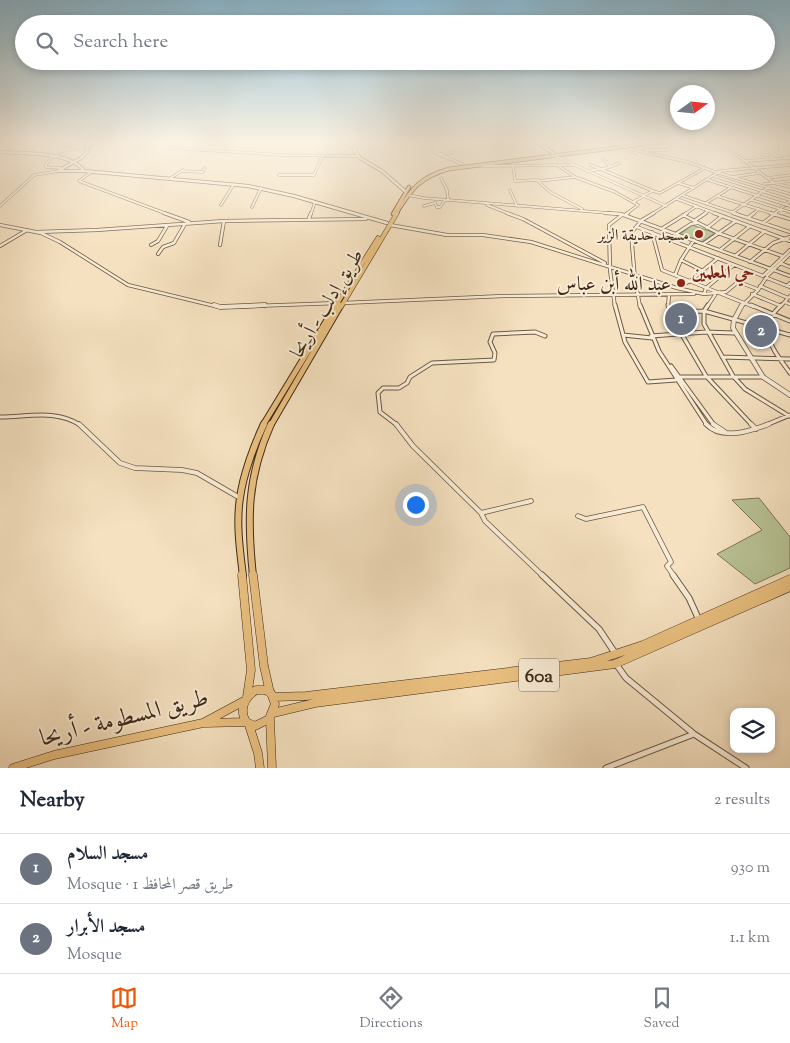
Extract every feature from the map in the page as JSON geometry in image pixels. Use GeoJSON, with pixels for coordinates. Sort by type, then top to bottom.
{"type":"FeatureCollection","features":[{"type":"Feature","properties":{"kind":"main road","name":"طريق إدلب - أريحا"},"geometry":{"type":"LineString","coordinates":[[246,699],[251,670],[239,536],[240,498],[256,440],[269,414],[345,296],[407,193],[421,177]]}},
{"type":"Feature","properties":{"kind":"main road","name":"طريق إدلب - أريحا"},"geometry":{"type":"LineString","coordinates":[[407,193],[426,177]]}},
{"type":"Feature","properties":{"kind":"main road","name":"طريق إدلب - أريحا"},"geometry":{"type":"LineString","coordinates":[[272,695],[264,666],[249,538],[248,500],[262,445],[273,420],[340,303]]}},
{"type":"Feature","properties":{"kind":"main road","name":"60a"},"geometry":{"type":"LineString","coordinates":[[272,695],[306,696],[616,659],[790,579]]}},
{"type":"Feature","properties":{"kind":"main road","name":"60a"},"geometry":{"type":"LineString","coordinates":[[272,716],[315,703],[594,668],[790,586]]}},
{"type":"Feature","properties":{"kind":"main road"},"geometry":{"type":"LineString","coordinates":[[260,768],[258,753],[242,712],[246,699],[260,689],[272,695],[275,702],[272,716],[272,768]]}},
{"type":"Feature","properties":{"kind":"main road","name":"طريق المسطومة - أريحا"},"geometry":{"type":"LineString","coordinates":[[12,768],[54,756],[203,723],[246,699]]}},
{"type":"Feature","properties":{"kind":"main road"},"geometry":{"type":"LineString","coordinates":[[203,723],[260,726],[272,716]]}},
{"type":"Feature","properties":{"kind":"street"},"geometry":{"type":"LineString","coordinates":[[0,206],[32,177]]}},
{"type":"Feature","properties":{"kind":"street"},"geometry":{"type":"LineString","coordinates":[[85,177],[79,181],[193,223]]}},
{"type":"Feature","properties":{"kind":"street"},"geometry":{"type":"LineString","coordinates":[[146,177],[261,188],[315,202],[366,219],[447,236],[483,235],[531,242],[677,288],[702,294]]}},
{"type":"Feature","properties":{"kind":"street"},"geometry":{"type":"LineString","coordinates":[[389,177],[407,193],[439,200],[585,210],[624,215],[642,220],[790,276]]}},
{"type":"Feature","properties":{"kind":"street"},"geometry":{"type":"LineString","coordinates":[[515,177],[515,180],[571,177]]}},
{"type":"Feature","properties":{"kind":"street"},"geometry":{"type":"LineString","coordinates":[[581,177],[590,183],[614,192],[638,205],[609,225],[610,266],[612,294],[623,335],[648,382],[706,376],[763,376]]}},
{"type":"Feature","properties":{"kind":"street"},"geometry":{"type":"LineString","coordinates":[[599,177],[666,206]]}},
{"type":"Feature","properties":{"kind":"street"},"geometry":{"type":"LineString","coordinates":[[619,177],[660,193],[688,177]]}},
{"type":"Feature","properties":{"kind":"street"},"geometry":{"type":"LineString","coordinates":[[713,177],[642,220],[631,233],[637,294],[652,337],[709,427],[719,432],[757,429],[790,416]]}},
{"type":"Feature","properties":{"kind":"street"},"geometry":{"type":"LineString","coordinates":[[717,177],[790,201],[763,223]]}},
{"type":"Feature","properties":{"kind":"street"},"geometry":{"type":"LineString","coordinates":[[733,177],[790,194]]}},
{"type":"Feature","properties":{"kind":"street"},"geometry":{"type":"LineString","coordinates":[[744,177],[751,182]]}},
{"type":"Feature","properties":{"kind":"street"},"geometry":{"type":"LineString","coordinates":[[768,178],[777,177]]}},
{"type":"Feature","properties":{"kind":"street"},"geometry":{"type":"LineString","coordinates":[[434,203],[435,206],[440,207],[447,200],[447,190],[441,178]]}},
{"type":"Feature","properties":{"kind":"street"},"geometry":{"type":"LineString","coordinates":[[768,178],[774,183],[790,187]]}},
{"type":"Feature","properties":{"kind":"street"},"geometry":{"type":"LineString","coordinates":[[538,180],[550,192],[585,210]]}},
{"type":"Feature","properties":{"kind":"street"},"geometry":{"type":"LineString","coordinates":[[708,180],[790,206]]}},
{"type":"Feature","properties":{"kind":"street"},"geometry":{"type":"LineString","coordinates":[[760,185],[790,181]]}},
{"type":"Feature","properties":{"kind":"street"},"geometry":{"type":"LineString","coordinates":[[677,183],[694,188]]}},
{"type":"Feature","properties":{"kind":"street"},"geometry":{"type":"LineString","coordinates":[[221,205],[235,184]]}},
{"type":"Feature","properties":{"kind":"street"},"geometry":{"type":"LineString","coordinates":[[614,192],[623,187]]}},
{"type":"Feature","properties":{"kind":"street"},"geometry":{"type":"LineString","coordinates":[[705,203],[730,187]]}},
{"type":"Feature","properties":{"kind":"street"},"geometry":{"type":"LineString","coordinates":[[727,217],[769,187]]}},
{"type":"Feature","properties":{"kind":"street"},"geometry":{"type":"LineString","coordinates":[[252,207],[261,188]]}},
{"type":"Feature","properties":{"kind":"street"},"geometry":{"type":"LineString","coordinates":[[510,190],[517,206]]}},
{"type":"Feature","properties":{"kind":"street"},"geometry":{"type":"LineString","coordinates":[[633,202],[653,191]]}},
{"type":"Feature","properties":{"kind":"street"},"geometry":{"type":"LineString","coordinates":[[683,196],[790,232]]}},
{"type":"Feature","properties":{"kind":"street"},"geometry":{"type":"LineString","coordinates":[[717,196],[790,219]]}},
{"type":"Feature","properties":{"kind":"street"},"geometry":{"type":"LineString","coordinates":[[677,199],[790,239]]}},
{"type":"Feature","properties":{"kind":"street"},"geometry":{"type":"LineString","coordinates":[[424,206],[439,200]]}},
{"type":"Feature","properties":{"kind":"street"},"geometry":{"type":"LineString","coordinates":[[751,200],[790,212]]}},
{"type":"Feature","properties":{"kind":"street"},"geometry":{"type":"LineString","coordinates":[[309,218],[315,202]]}},
{"type":"Feature","properties":{"kind":"street"},"geometry":{"type":"LineString","coordinates":[[483,203],[523,219],[610,266]]}},
{"type":"Feature","properties":{"kind":"street"},"geometry":{"type":"LineString","coordinates":[[662,228],[697,206]]}},
{"type":"Feature","properties":{"kind":"street"},"geometry":{"type":"LineString","coordinates":[[748,218],[759,209]]}},
{"type":"Feature","properties":{"kind":"street"},"geometry":{"type":"LineString","coordinates":[[694,221],[709,211]]}},
{"type":"Feature","properties":{"kind":"street"},"geometry":{"type":"LineString","coordinates":[[683,215],[718,233],[782,256]]}},
{"type":"Feature","properties":{"kind":"street"},"geometry":{"type":"LineString","coordinates":[[707,228],[722,216]]}},
{"type":"Feature","properties":{"kind":"street"},"geometry":{"type":"LineString","coordinates":[[35,232],[224,221],[309,218],[366,219]]}},
{"type":"Feature","properties":{"kind":"street"},"geometry":{"type":"LineString","coordinates":[[703,244],[736,220]]}},
{"type":"Feature","properties":{"kind":"street"},"geometry":{"type":"LineString","coordinates":[[220,245],[224,221]]}},
{"type":"Feature","properties":{"kind":"street"},"geometry":{"type":"LineString","coordinates":[[676,234],[691,224],[697,223]]}},
{"type":"Feature","properties":{"kind":"street"},"geometry":{"type":"LineString","coordinates":[[158,254],[163,247],[174,244],[186,224]]}},
{"type":"Feature","properties":{"kind":"street"},"geometry":{"type":"LineString","coordinates":[[0,225],[35,232],[60,242],[128,285],[220,307],[612,294],[717,294],[726,292],[751,271]]}},
{"type":"Feature","properties":{"kind":"street"},"geometry":{"type":"LineString","coordinates":[[150,245],[158,241],[168,225]]}},
{"type":"Feature","properties":{"kind":"street"},"geometry":{"type":"LineString","coordinates":[[637,226],[790,285]]}},
{"type":"Feature","properties":{"kind":"street"},"geometry":{"type":"LineString","coordinates":[[720,250],[751,226]]}},
{"type":"Feature","properties":{"kind":"street"},"geometry":{"type":"LineString","coordinates":[[0,246],[26,230]]}},
{"type":"Feature","properties":{"kind":"street"},"geometry":{"type":"LineString","coordinates":[[735,256],[766,231]]}},
{"type":"Feature","properties":{"kind":"street"},"geometry":{"type":"LineString","coordinates":[[652,232],[662,270],[717,294],[790,321]]}},
{"type":"Feature","properties":{"kind":"street"},"geometry":{"type":"LineString","coordinates":[[750,262],[779,239],[785,238]]}},
{"type":"Feature","properties":{"kind":"street"},"geometry":{"type":"LineString","coordinates":[[675,275],[688,246],[694,240]]}},
{"type":"Feature","properties":{"kind":"street"},"geometry":{"type":"LineString","coordinates":[[790,250],[771,269],[732,319],[734,333],[763,376],[790,394]]}},
{"type":"Feature","properties":{"kind":"street"},"geometry":{"type":"LineString","coordinates":[[722,260],[730,254]]}},
{"type":"Feature","properties":{"kind":"street"},"geometry":{"type":"LineString","coordinates":[[771,269],[788,258],[790,254]]}},
{"type":"Feature","properties":{"kind":"street"},"geometry":{"type":"LineString","coordinates":[[677,288],[690,281],[718,258]]}},
{"type":"Feature","properties":{"kind":"street"},"geometry":{"type":"LineString","coordinates":[[681,260],[703,271]]}},
{"type":"Feature","properties":{"kind":"street"},"geometry":{"type":"LineString","coordinates":[[780,263],[790,267]]}},
{"type":"Feature","properties":{"kind":"street"},"geometry":{"type":"LineString","coordinates":[[702,294],[706,288],[735,264]]}},
{"type":"Feature","properties":{"kind":"street"},"geometry":{"type":"LineString","coordinates":[[739,282],[789,297],[772,314],[767,329],[770,342],[790,373]]}},
{"type":"Feature","properties":{"kind":"street"},"geometry":{"type":"LineString","coordinates":[[717,294],[704,311],[706,332],[733,376],[745,389],[790,416]]}},
{"type":"Feature","properties":{"kind":"street"},"geometry":{"type":"LineString","coordinates":[[752,294],[781,306]]}},
{"type":"Feature","properties":{"kind":"street"},"geometry":{"type":"LineString","coordinates":[[669,295],[668,307],[671,312],[704,311],[790,335]]}},
{"type":"Feature","properties":{"kind":"street"},"geometry":{"type":"LineString","coordinates":[[785,302],[790,304]]}},
{"type":"Feature","properties":{"kind":"street"},"geometry":{"type":"LineString","coordinates":[[545,336],[535,332],[493,334],[490,342],[494,353],[494,360],[432,363],[410,377],[407,383],[399,388],[383,388],[378,393],[380,412],[395,423],[413,446],[481,514],[485,521],[599,629],[626,678],[694,734],[746,768]]}},
{"type":"Feature","properties":{"kind":"street"},"geometry":{"type":"LineString","coordinates":[[623,335],[652,337],[706,332],[734,333]]}},
{"type":"Feature","properties":{"kind":"street"},"geometry":{"type":"LineString","coordinates":[[681,334],[706,376],[757,429]]}},
{"type":"Feature","properties":{"kind":"street"},"geometry":{"type":"LineString","coordinates":[[722,357],[790,359]]}},
{"type":"Feature","properties":{"kind":"street"},"geometry":{"type":"LineString","coordinates":[[0,417],[60,416],[72,420],[83,426],[113,456],[127,466],[189,470],[203,475],[240,498]]}},
{"type":"Feature","properties":{"kind":"street"},"geometry":{"type":"LineString","coordinates":[[481,514],[531,501]]}},
{"type":"Feature","properties":{"kind":"street"},"geometry":{"type":"LineString","coordinates":[[578,516],[586,519],[643,507],[671,562],[667,566],[689,598],[699,620]]}},
{"type":"Feature","properties":{"kind":"street"},"geometry":{"type":"LineString","coordinates":[[606,768],[694,734]]}},
{"type":"Feature","properties":{"kind":"green space"},"geometry":{"type":"Polygon","coordinates":[[[692,225],[715,233],[702,242],[680,234],[692,225]]]}},
{"type":"Feature","properties":{"kind":"green space"},"geometry":{"type":"Polygon","coordinates":[[[759,498],[790,537],[790,568],[755,584],[717,554],[762,530],[732,500],[759,498]]]}},
{"type":"Feature","properties":{"kind":"place","name":"مسجد حديقة الزير"},"geometry":{"type":"Point","coordinates":[699,234]}},
{"type":"Feature","properties":{"kind":"place","name":"عبد الله أبن عباس"},"geometry":{"type":"Point","coordinates":[681,283]}},
{"type":"Feature","properties":{"kind":"place","name":"مسجد السلام"},"geometry":{"type":"Point","coordinates":[681,319]}},
{"type":"Feature","properties":{"kind":"place","name":"مسجد الأبرار"},"geometry":{"type":"Point","coordinates":[761,331]}},
{"type":"Feature","properties":{"kind":"district","name":"حي المعلمين"},"geometry":{"type":"Point","coordinates":[723,272]}}]}
